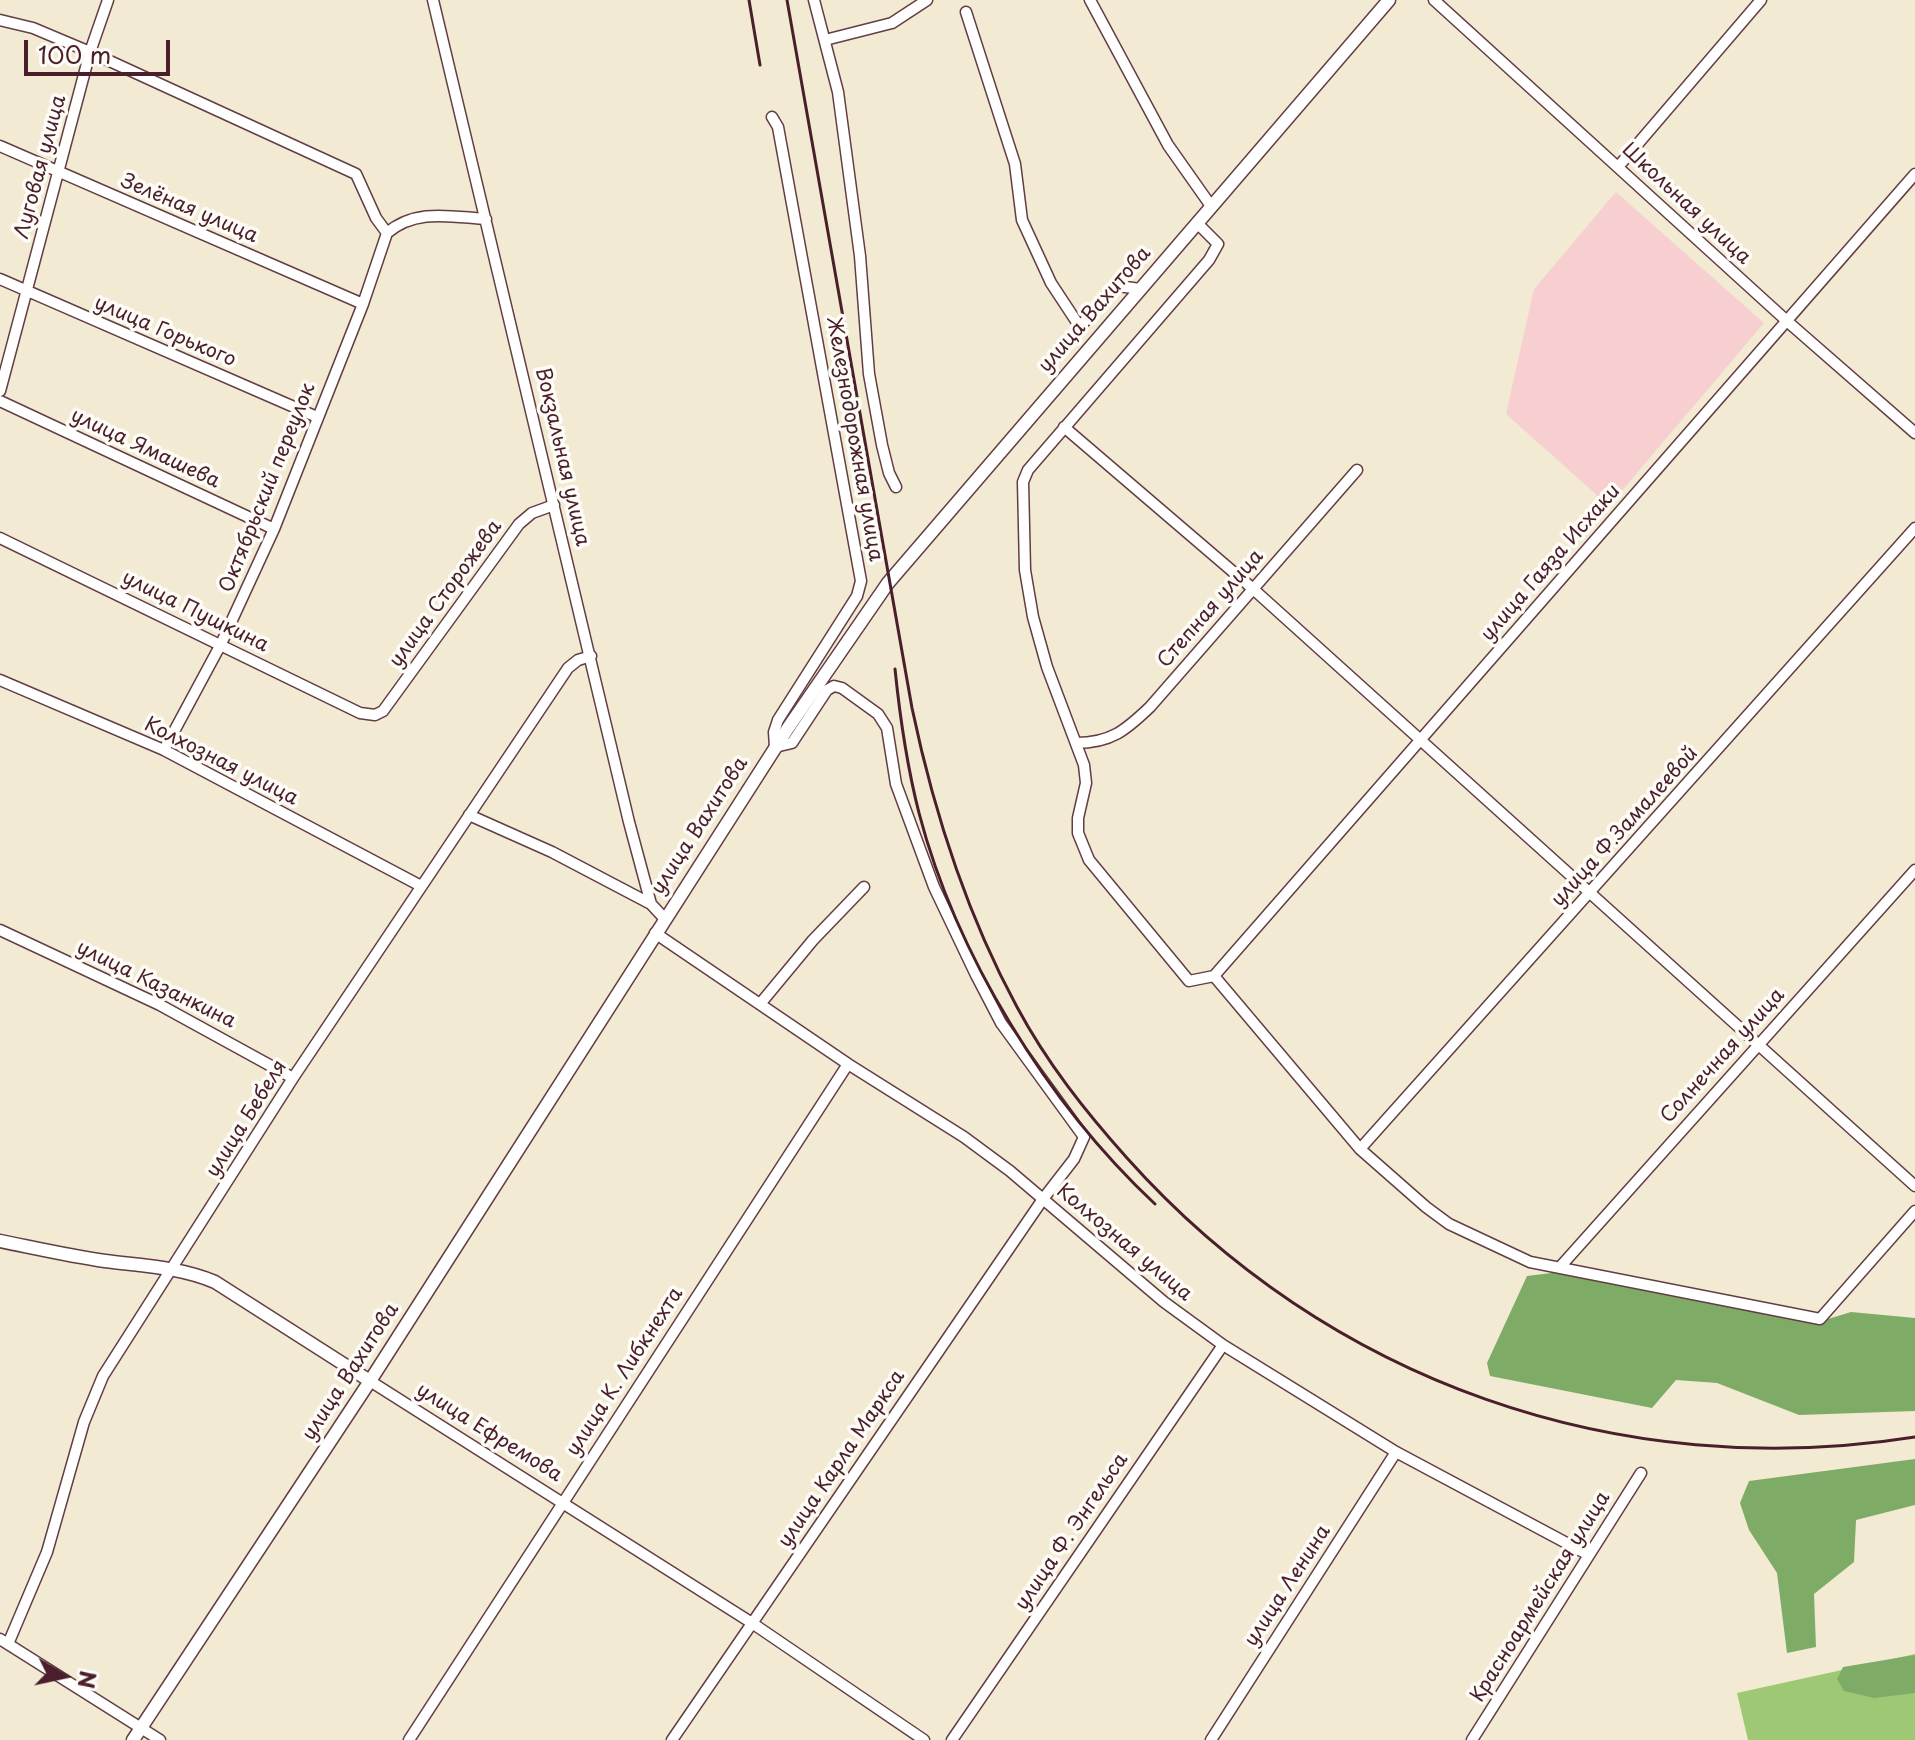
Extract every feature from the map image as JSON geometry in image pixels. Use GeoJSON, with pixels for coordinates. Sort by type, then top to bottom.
{"type":"FeatureCollection","features":[{"type":"Feature","properties":{"kind":"main road","name":"улица Вахитова"},"geometry":{"type":"LineString","coordinates":[[133,1740],[370,1381],[775,747],[897,571],[1389,0]]}},
{"type":"Feature","properties":{"kind":"main road","name":"улица Ефремова"},"geometry":{"type":"LineString","coordinates":[[0,1241],[94,1259],[174,1268],[215,1282],[370,1381]]}},
{"type":"Feature","properties":{"kind":"street","name":"Луговая улица"},"geometry":{"type":"LineString","coordinates":[[0,391],[90,52],[108,0]]}},
{"type":"Feature","properties":{"kind":"street","name":"Вокзальная улица"},"geometry":{"type":"LineString","coordinates":[[433,0],[651,904],[664,918]]}},
{"type":"Feature","properties":{"kind":"street"},"geometry":{"type":"LineString","coordinates":[[814,0],[838,92],[860,256],[869,374],[882,445],[896,487]]}},
{"type":"Feature","properties":{"kind":"street"},"geometry":{"type":"LineString","coordinates":[[825,40],[892,23],[927,0]]}},
{"type":"Feature","properties":{"kind":"street"},"geometry":{"type":"LineString","coordinates":[[1090,0],[1168,145],[1211,206]]}},
{"type":"Feature","properties":{"kind":"street","name":"Школьная улица"},"geometry":{"type":"LineString","coordinates":[[1434,0],[1788,322],[1915,433]]}},
{"type":"Feature","properties":{"kind":"street"},"geometry":{"type":"LineString","coordinates":[[1618,167],[1761,0]]}},
{"type":"Feature","properties":{"kind":"street"},"geometry":{"type":"LineString","coordinates":[[966,12],[1015,164],[1022,220],[1068,311],[1080,327],[1118,286],[1140,289]]}},
{"type":"Feature","properties":{"kind":"street"},"geometry":{"type":"LineString","coordinates":[[0,20],[33,28],[90,52],[356,174],[376,218],[387,233],[409,219],[435,215],[486,219]]}},
{"type":"Feature","properties":{"kind":"street","name":"Железнодорожная улица"},"geometry":{"type":"LineString","coordinates":[[772,117],[778,127],[861,581],[857,596],[778,720],[774,732],[775,747]]}},
{"type":"Feature","properties":{"kind":"street","name":"Зелёная улица"},"geometry":{"type":"LineString","coordinates":[[0,146],[363,304]]}},
{"type":"Feature","properties":{"kind":"street","name":"улица Гаяза Исхаки"},"geometry":{"type":"LineString","coordinates":[[1214,976],[1915,174]]}},
{"type":"Feature","properties":{"kind":"street"},"geometry":{"type":"LineString","coordinates":[[1197,223],[1218,244],[1209,260],[1064,427],[1028,470],[1023,482],[1025,570],[1033,617],[1047,667],[1084,765],[1086,783],[1078,833],[1089,860],[1189,981],[1214,976],[1360,1149],[1449,1224],[1530,1262],[1820,1319],[1915,1211]]}},
{"type":"Feature","properties":{"kind":"street","name":"Октябрьский переулок"},"geometry":{"type":"LineString","coordinates":[[164,750],[221,644],[274,529],[363,304],[387,233]]}},
{"type":"Feature","properties":{"kind":"street","name":"улица Горького"},"geometry":{"type":"LineString","coordinates":[[0,279],[317,417]]}},
{"type":"Feature","properties":{"kind":"street","name":"улица Ямашева"},"geometry":{"type":"LineString","coordinates":[[0,401],[274,529]]}},
{"type":"Feature","properties":{"kind":"street"},"geometry":{"type":"LineString","coordinates":[[1064,427],[1252,588],[1419,742],[1915,1186]]}},
{"type":"Feature","properties":{"kind":"street","name":"Степная улица"},"geometry":{"type":"LineString","coordinates":[[1076,743],[1098,743],[1114,736],[1150,707],[1357,470]]}},
{"type":"Feature","properties":{"kind":"street","name":"улица Сторожева"},"geometry":{"type":"LineString","coordinates":[[375,715],[383,711],[519,524],[532,513],[554,505]]}},
{"type":"Feature","properties":{"kind":"street","name":"улица Ф.Замалеевой"},"geometry":{"type":"LineString","coordinates":[[1360,1149],[1915,528]]}},
{"type":"Feature","properties":{"kind":"street","name":"улица Пушкина"},"geometry":{"type":"LineString","coordinates":[[0,538],[360,713],[375,715]]}},
{"type":"Feature","properties":{"kind":"street","name":"улица Бебеля"},"geometry":{"type":"LineString","coordinates":[[4,1642],[47,1552],[84,1422],[103,1376],[293,1078],[568,668],[578,660],[591,656]]}},
{"type":"Feature","properties":{"kind":"street","name":"Колхозная улица"},"geometry":{"type":"LineString","coordinates":[[0,680],[164,750],[421,886]]}},
{"type":"Feature","properties":{"kind":"street","name":"улица Карла Маркса"},"geometry":{"type":"LineString","coordinates":[[672,1740],[1043,1199],[1074,1159],[1084,1137],[1001,1023],[976,975],[934,887],[896,784],[892,746],[887,728],[878,714],[842,688],[834,686],[827,690],[792,743],[775,747]]}},
{"type":"Feature","properties":{"kind":"street"},"geometry":{"type":"LineString","coordinates":[[469,815],[552,852],[651,904]]}},
{"type":"Feature","properties":{"kind":"street","name":"Солнечная улица"},"geometry":{"type":"LineString","coordinates":[[1560,1267],[1915,870]]}},
{"type":"Feature","properties":{"kind":"street"},"geometry":{"type":"LineString","coordinates":[[760,1004],[813,940],[864,887]]}},
{"type":"Feature","properties":{"kind":"street","name":"улица Казанкина"},"geometry":{"type":"LineString","coordinates":[[0,930],[160,1005],[293,1078]]}},
{"type":"Feature","properties":{"kind":"street","name":"Колхозная улица"},"geometry":{"type":"LineString","coordinates":[[655,933],[848,1064],[964,1137],[1043,1199],[1164,1302],[1223,1345],[1396,1452],[1587,1554]]}},
{"type":"Feature","properties":{"kind":"street","name":"улица К. Либкнехта"},"geometry":{"type":"LineString","coordinates":[[409,1740],[848,1064]]}},
{"type":"Feature","properties":{"kind":"street","name":"улица Ф. Энгельса"},"geometry":{"type":"LineString","coordinates":[[952,1740],[1223,1345]]}},
{"type":"Feature","properties":{"kind":"street","name":"улица Ефремова"},"geometry":{"type":"LineString","coordinates":[[370,1381],[752,1623],[924,1740]]}},
{"type":"Feature","properties":{"kind":"street","name":"улица Ленина"},"geometry":{"type":"LineString","coordinates":[[1211,1740],[1396,1452]]}},
{"type":"Feature","properties":{"kind":"street","name":"Красноармейская улица"},"geometry":{"type":"LineString","coordinates":[[1472,1740],[1641,1473]]}},
{"type":"Feature","properties":{"kind":"street"},"geometry":{"type":"LineString","coordinates":[[4,1642],[160,1740]]}},
{"type":"Feature","properties":{"kind":"shaded area"},"geometry":{"type":"Polygon","coordinates":[[[1616,192],[1764,323],[1609,506],[1506,414],[1534,289],[1616,192]]]}},
{"type":"Feature","properties":{"kind":"green space"},"geometry":{"type":"Polygon","coordinates":[[[1559,1272],[1818,1322],[1851,1312],[1915,1318],[1915,1411],[1799,1415],[1717,1383],[1676,1380],[1652,1408],[1490,1376],[1487,1363],[1527,1276],[1559,1272]]]}},
{"type":"Feature","properties":{"kind":"green space"},"geometry":{"type":"Polygon","coordinates":[[[1915,1459],[1915,1505],[1856,1520],[1854,1562],[1814,1594],[1816,1647],[1787,1653],[1777,1573],[1749,1530],[1740,1503],[1749,1481],[1915,1459]]]}},
{"type":"Feature","properties":{"kind":"green space"},"geometry":{"type":"Polygon","coordinates":[[[1915,1654],[1915,1740],[1748,1740],[1737,1693],[1915,1654]]]}},
{"type":"Feature","properties":{"kind":"green space"},"geometry":{"type":"Polygon","coordinates":[[[1915,1655],[1915,1693],[1874,1698],[1844,1691],[1837,1679],[1843,1667],[1915,1655]]]}},
{"type":"Feature","properties":{"kind":"railway"},"geometry":{"type":"LineString","coordinates":[[749,0],[760,65]]}},
{"type":"Feature","properties":{"kind":"railway"},"geometry":{"type":"LineString","coordinates":[[787,0],[912,708],[941,824],[967,899],[1017,1007],[1041,1048],[1082,1104],[1127,1158],[1206,1236],[1293,1303],[1386,1357],[1485,1399],[1589,1428],[1696,1445],[1805,1448],[1915,1437]]}},
{"type":"Feature","properties":{"kind":"railway"},"geometry":{"type":"LineString","coordinates":[[895,669],[904,742],[919,813],[956,920],[982,973],[1043,1074],[1078,1121],[1155,1204]]}}]}
